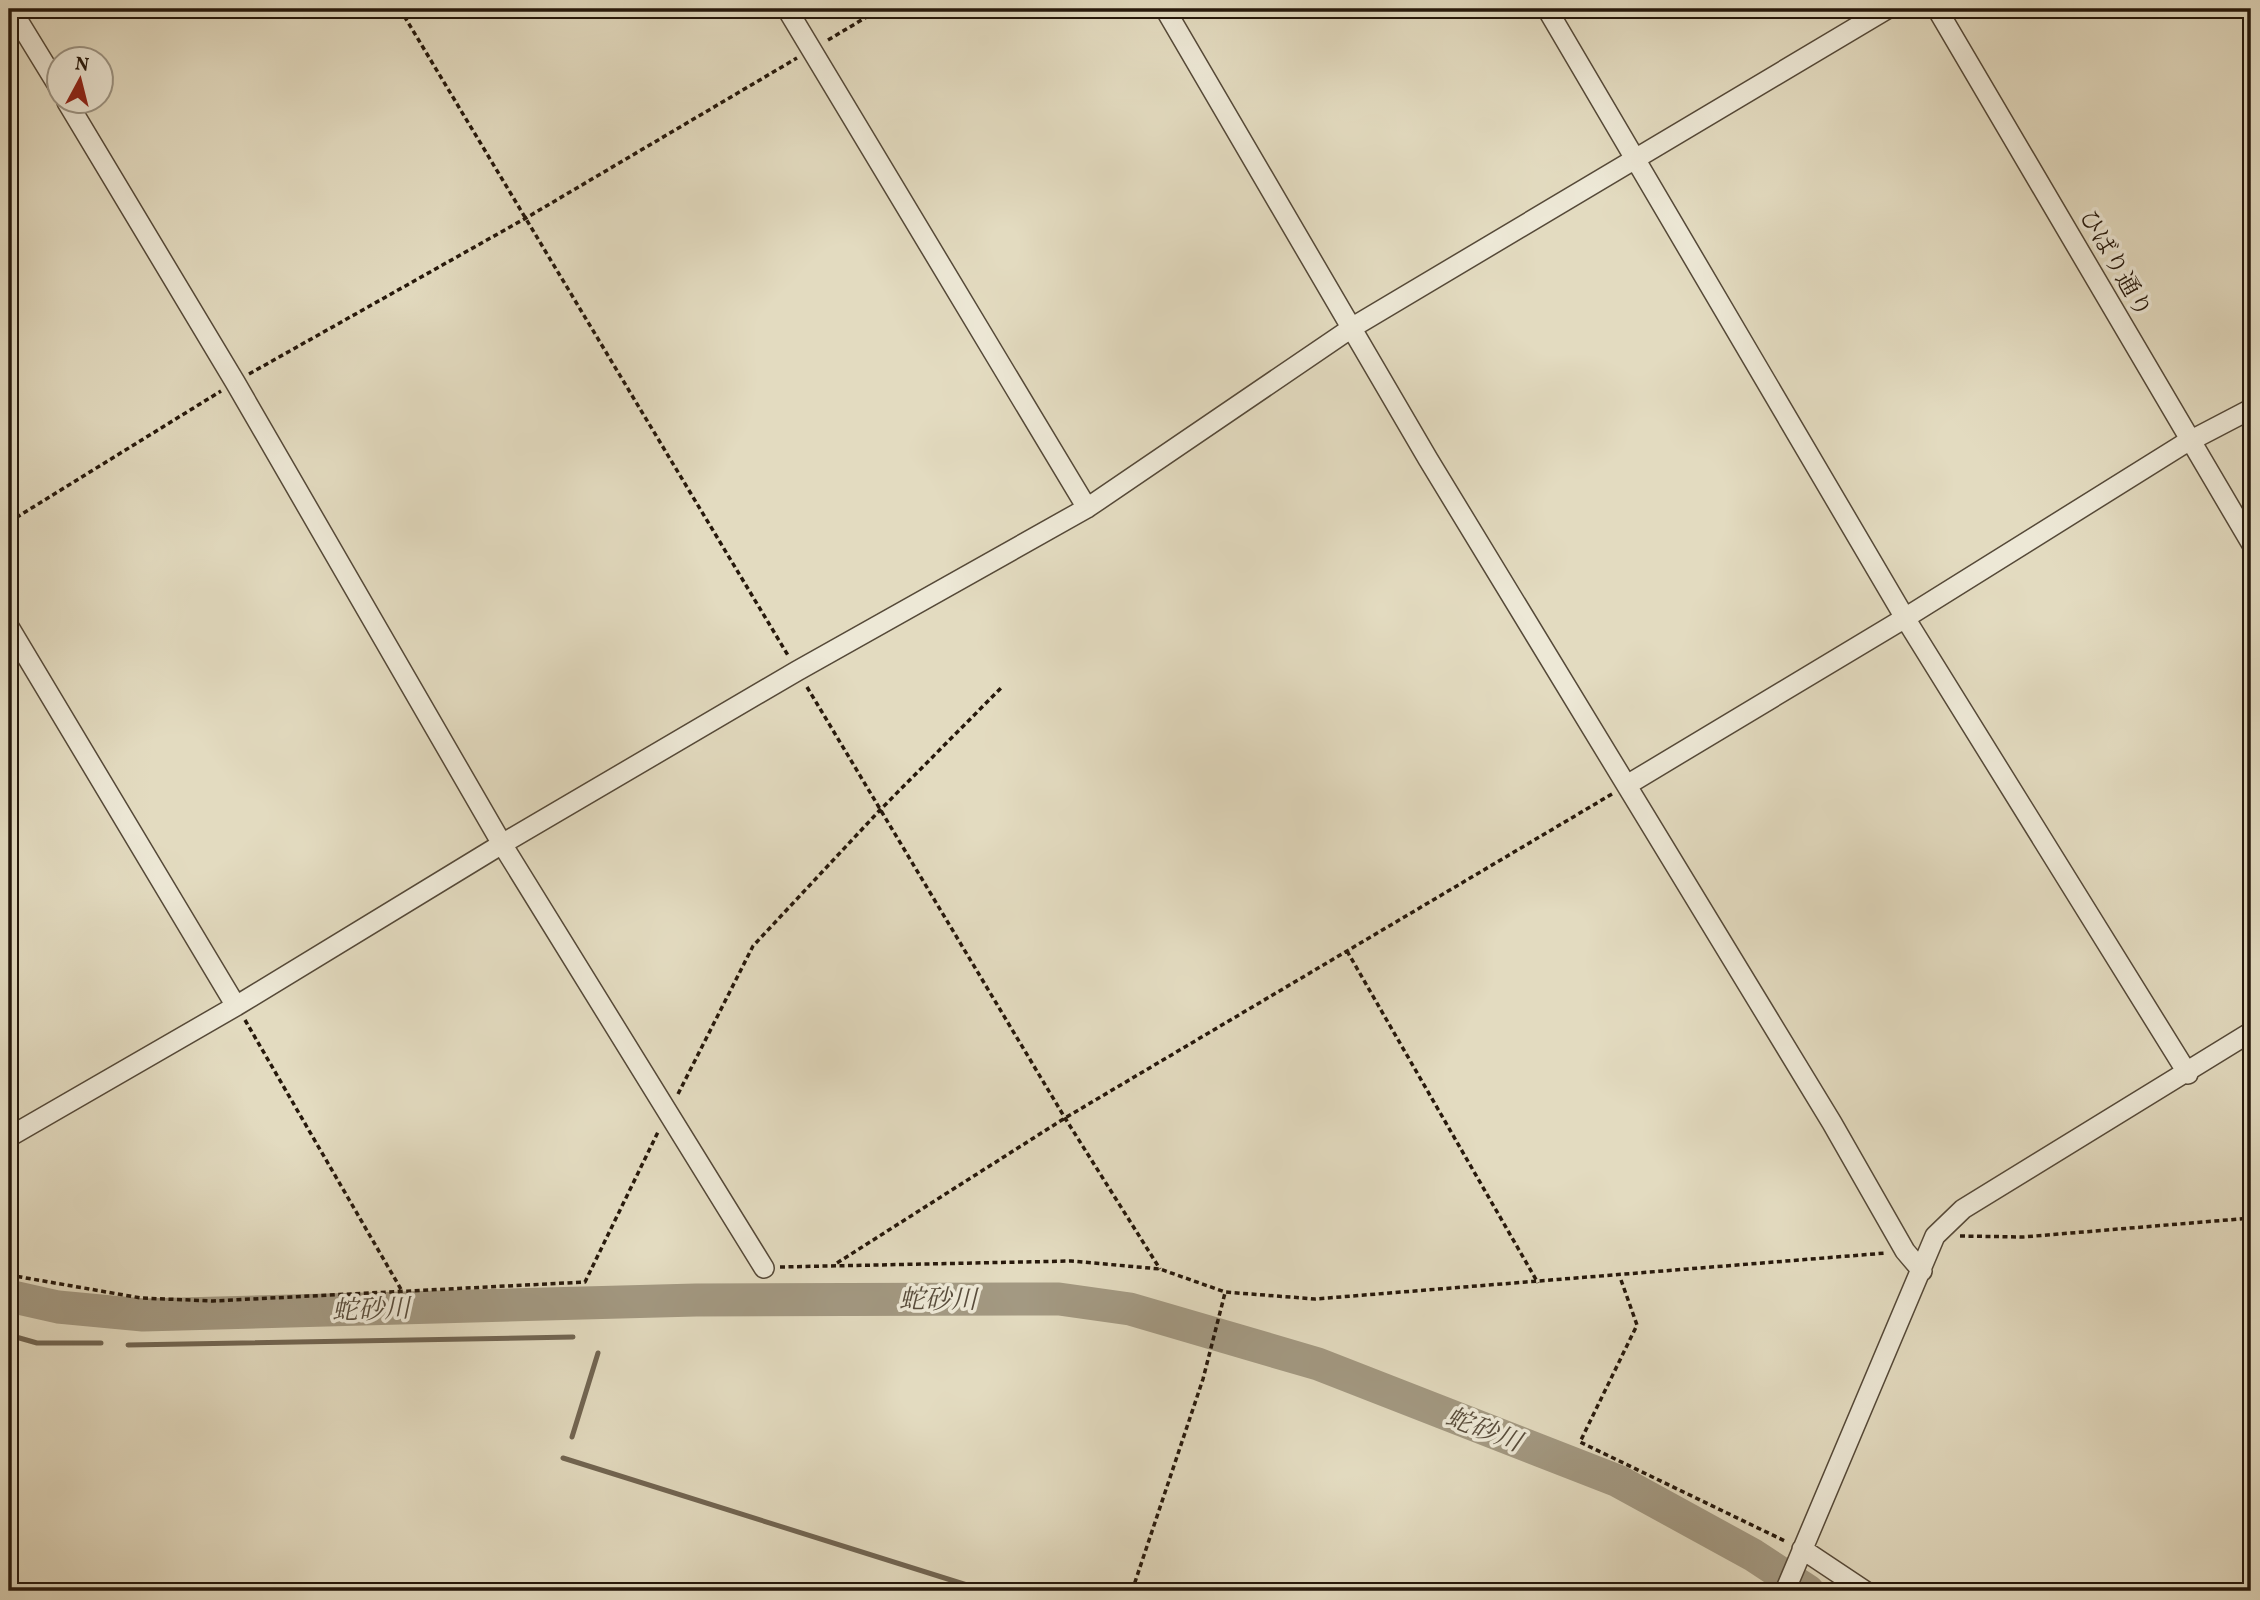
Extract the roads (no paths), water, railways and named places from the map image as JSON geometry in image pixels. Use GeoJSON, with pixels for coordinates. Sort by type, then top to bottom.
{"type":"FeatureCollection","features":[{"type":"Feature","properties":{"kind":"street"},"geometry":{"type":"LineString","coordinates":[[11,9],[46,66]]}},
{"type":"Feature","properties":{"kind":"street"},"geometry":{"type":"LineString","coordinates":[[787,9],[1087,508]]}},
{"type":"Feature","properties":{"kind":"street"},"geometry":{"type":"LineString","coordinates":[[1165,9],[1428,458],[1905,1251],[1922,1271]]}},
{"type":"Feature","properties":{"kind":"street"},"geometry":{"type":"LineString","coordinates":[[1546,9],[1637,159],[1905,618],[2188,1074]]}},
{"type":"Feature","properties":{"kind":"street"},"geometry":{"type":"LineString","coordinates":[[9,1137],[236,1006],[502,844],[797,671],[1087,508],[1353,327],[1886,9]]}},
{"type":"Feature","properties":{"kind":"street","name":"ひばり通り"},"geometry":{"type":"LineString","coordinates":[[1937,9],[2100,282],[2189,441],[2251,543]]}},
{"type":"Feature","properties":{"kind":"street"},"geometry":{"type":"LineString","coordinates":[[75,116],[235,382],[502,844],[764,1268]]}},
{"type":"Feature","properties":{"kind":"street"},"geometry":{"type":"LineString","coordinates":[[1627,785],[1905,618],[2189,441],[2251,409]]}},
{"type":"Feature","properties":{"kind":"street"},"geometry":{"type":"LineString","coordinates":[[9,628],[236,1006]]}},
{"type":"Feature","properties":{"kind":"street"},"geometry":{"type":"LineString","coordinates":[[1785,1591],[1935,1236],[1963,1209],[2188,1074],[2251,1032]]}},
{"type":"Feature","properties":{"kind":"street"},"geometry":{"type":"LineString","coordinates":[[1806,1543],[1865,1591]]}},
{"type":"Feature","properties":{"kind":"waterway","name":"蛇砂川"},"geometry":{"type":"LineString","coordinates":[[9,1296],[58,1307],[143,1315],[696,1300],[1059,1299],[1130,1309],[1318,1364],[1618,1481],[1753,1555],[1808,1591]]}},
{"type":"Feature","properties":{"kind":"waterway"},"geometry":{"type":"LineString","coordinates":[[9,1335],[37,1343],[101,1343]]}},
{"type":"Feature","properties":{"kind":"waterway"},"geometry":{"type":"LineString","coordinates":[[128,1345],[573,1337]]}},
{"type":"Feature","properties":{"kind":"waterway"},"geometry":{"type":"LineString","coordinates":[[572,1437],[598,1353]]}},
{"type":"Feature","properties":{"kind":"waterway"},"geometry":{"type":"LineString","coordinates":[[563,1458],[986,1591]]}}]}
